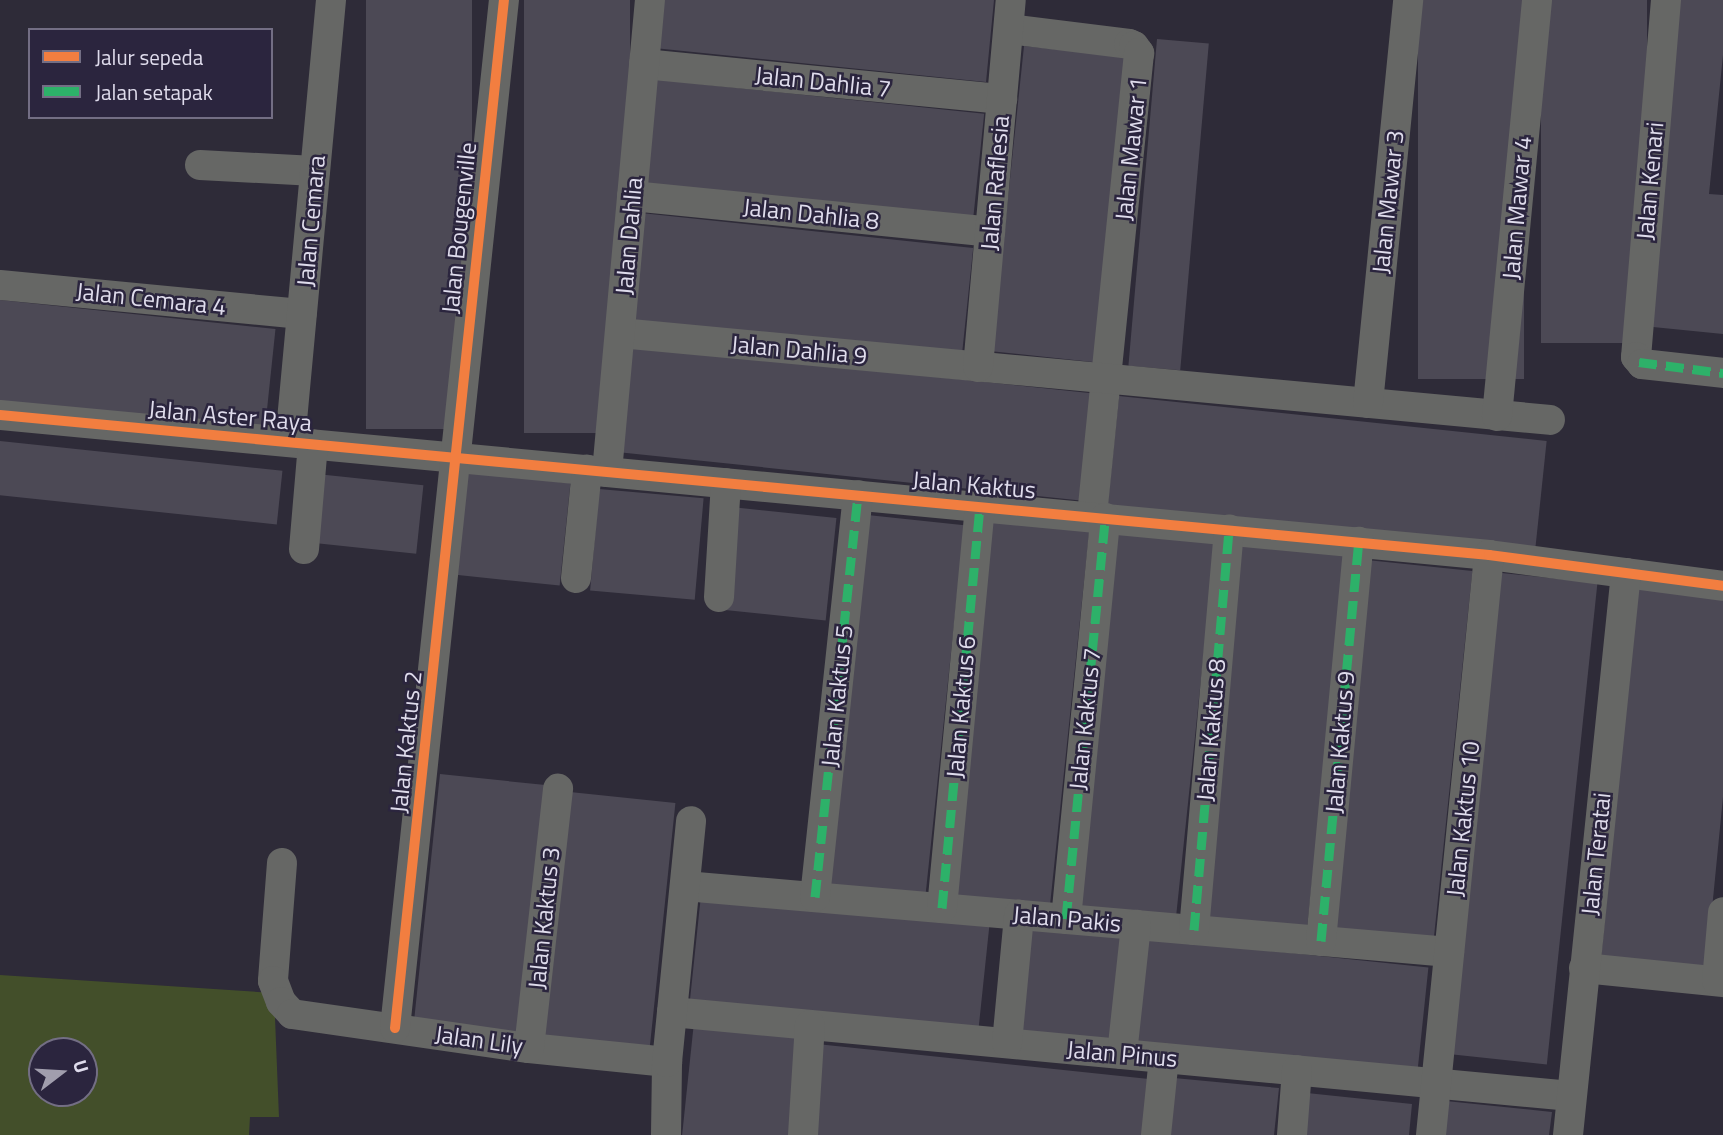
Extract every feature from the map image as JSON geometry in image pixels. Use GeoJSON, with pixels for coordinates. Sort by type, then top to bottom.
{"type":"FeatureCollection","features":[{"type":"Feature","properties":{"kind":"street","name":"Jalan Cemara"},"geometry":{"type":"LineString","coordinates":[[304,549],[302,314],[331,0]]}},
{"type":"Feature","properties":{"kind":"street","name":"Jalan Bougenville"},"geometry":{"type":"LineString","coordinates":[[456,460],[504,0]]}},
{"type":"Feature","properties":{"kind":"street","name":"Jalan Dahlia"},"geometry":{"type":"LineString","coordinates":[[597,471],[620,333],[650,0]]}},
{"type":"Feature","properties":{"kind":"street","name":"Jalan Mawar 3"},"geometry":{"type":"LineString","coordinates":[[1368,403],[1408,0]]}},
{"type":"Feature","properties":{"kind":"street","name":"Jalan Mawar 4"},"geometry":{"type":"LineString","coordinates":[[1497,416],[1537,0]]}},
{"type":"Feature","properties":{"kind":"street","name":"Jalan Kenari"},"geometry":{"type":"LineString","coordinates":[[1666,0],[1636,352],[1639,362],[1723,373]]}},
{"type":"Feature","properties":{"kind":"street","name":"Jalan Raflesia"},"geometry":{"type":"LineString","coordinates":[[978,367],[1010,14]]}},
{"type":"Feature","properties":{"kind":"street","name":"Jalan Mawar 1"},"geometry":{"type":"LineString","coordinates":[[1010,14],[1129,44],[1139,53],[1107,379]]}},
{"type":"Feature","properties":{"kind":"street","name":"Jalan Dahlia 7"},"geometry":{"type":"LineString","coordinates":[[644,64],[1002,99]]}},
{"type":"Feature","properties":{"kind":"street"},"geometry":{"type":"LineString","coordinates":[[200,164],[315,171]]}},
{"type":"Feature","properties":{"kind":"street","name":"Jalan Dahlia 8"},"geometry":{"type":"LineString","coordinates":[[632,196],[990,232]]}},
{"type":"Feature","properties":{"kind":"street","name":"Jalan Cemara 4"},"geometry":{"type":"LineString","coordinates":[[0,285],[302,314]]}},
{"type":"Feature","properties":{"kind":"street","name":"Jalan Dahlia 9"},"geometry":{"type":"LineString","coordinates":[[620,333],[1550,420]]}},
{"type":"Feature","properties":{"kind":"street","name":"Jalan Kaktus 7"},"geometry":{"type":"LineString","coordinates":[[1066,919],[1107,379]]}},
{"type":"Feature","properties":{"kind":"street","name":"Jalan Aster Raya"},"geometry":{"type":"LineString","coordinates":[[0,415],[456,460]]}},
{"type":"Feature","properties":{"kind":"street","name":"Jalan Kaktus"},"geometry":{"type":"LineString","coordinates":[[456,460],[1359,542],[1489,555],[1723,586]]}},
{"type":"Feature","properties":{"kind":"street","name":"Jalan Kaktus 2"},"geometry":{"type":"LineString","coordinates":[[395,1028],[456,460]]}},
{"type":"Feature","properties":{"kind":"street"},"geometry":{"type":"LineString","coordinates":[[576,578],[597,471]]}},
{"type":"Feature","properties":{"kind":"street"},"geometry":{"type":"LineString","coordinates":[[719,597],[726,483]]}},
{"type":"Feature","properties":{"kind":"street","name":"Jalan Kaktus 5"},"geometry":{"type":"LineString","coordinates":[[815,897],[858,495]]}},
{"type":"Feature","properties":{"kind":"street","name":"Jalan Kaktus 6"},"geometry":{"type":"LineString","coordinates":[[942,908],[980,507]]}},
{"type":"Feature","properties":{"kind":"street","name":"Jalan Kaktus 8"},"geometry":{"type":"LineString","coordinates":[[1194,930],[1229,530]]}},
{"type":"Feature","properties":{"kind":"street","name":"Jalan Kaktus 9"},"geometry":{"type":"LineString","coordinates":[[1321,941],[1359,542]]}},
{"type":"Feature","properties":{"kind":"street","name":"Jalan Kaktus 10"},"geometry":{"type":"LineString","coordinates":[[1431,1135],[1489,555]]}},
{"type":"Feature","properties":{"kind":"street","name":"Jalan Teratai"},"geometry":{"type":"LineString","coordinates":[[1568,1135],[1626,573]]}},
{"type":"Feature","properties":{"kind":"street","name":"Jalan Kaktus 3"},"geometry":{"type":"LineString","coordinates":[[529,1048],[558,789]]}},
{"type":"Feature","properties":{"kind":"street"},"geometry":{"type":"LineString","coordinates":[[666,1135],[667,1062],[691,821]]}},
{"type":"Feature","properties":{"kind":"street","name":"Jalan Lily"},"geometry":{"type":"LineString","coordinates":[[282,863],[273,981],[281,1002],[292,1014],[529,1048],[667,1062]]}},
{"type":"Feature","properties":{"kind":"street","name":"Jalan Pakis"},"geometry":{"type":"LineString","coordinates":[[685,886],[1450,952]]}},
{"type":"Feature","properties":{"kind":"street"},"geometry":{"type":"LineString","coordinates":[[1584,968],[1720,981],[1723,912]]}},
{"type":"Feature","properties":{"kind":"street"},"geometry":{"type":"LineString","coordinates":[[1007,1044],[1019,915]]}},
{"type":"Feature","properties":{"kind":"street"},"geometry":{"type":"LineString","coordinates":[[1122,1054],[1136,925]]}},
{"type":"Feature","properties":{"kind":"street","name":"Jalan Pinus"},"geometry":{"type":"LineString","coordinates":[[672,1012],[1571,1096]]}},
{"type":"Feature","properties":{"kind":"street"},"geometry":{"type":"LineString","coordinates":[[803,1135],[810,1024]]}},
{"type":"Feature","properties":{"kind":"street"},"geometry":{"type":"LineString","coordinates":[[1156,1135],[1164,1058]]}},
{"type":"Feature","properties":{"kind":"street"},"geometry":{"type":"LineString","coordinates":[[1292,1135],[1297,1070]]}},
{"type":"Feature","properties":{"kind":"green space"},"geometry":{"type":"Polygon","coordinates":[[[0,975],[274,993],[279,1117],[250,1117],[249,1135],[0,1135],[0,975]]]}},
{"type":"Feature","properties":{"kind":"building"},"geometry":{"type":"Polygon","coordinates":[[[366,0],[472,0],[472,429],[366,429],[366,0]]]}},
{"type":"Feature","properties":{"kind":"building"},"geometry":{"type":"Polygon","coordinates":[[[524,0],[630,0],[630,433],[524,433],[524,0]]]}},
{"type":"Feature","properties":{"kind":"building"},"geometry":{"type":"Polygon","coordinates":[[[659,0],[994,0],[986,82],[654,48],[659,0]]]}},
{"type":"Feature","properties":{"kind":"building"},"geometry":{"type":"Polygon","coordinates":[[[1418,0],[1524,0],[1524,379],[1418,379],[1418,0]]]}},
{"type":"Feature","properties":{"kind":"building"},"geometry":{"type":"Polygon","coordinates":[[[1541,0],[1647,0],[1647,343],[1541,343],[1541,0]]]}},
{"type":"Feature","properties":{"kind":"building"},"geometry":{"type":"Polygon","coordinates":[[[1675,0],[1723,0],[1723,55],[1709,194],[1723,195],[1723,334],[1643,326],[1675,0]]]}},
{"type":"Feature","properties":{"kind":"building"},"geometry":{"type":"Polygon","coordinates":[[[1157,39],[1209,44],[1180,370],[1128,366],[1157,39]]]}},
{"type":"Feature","properties":{"kind":"building"},"geometry":{"type":"Polygon","coordinates":[[[1024,46],[1129,57],[1097,362],[992,351],[1024,46]]]}},
{"type":"Feature","properties":{"kind":"building"},"geometry":{"type":"Polygon","coordinates":[[[653,79],[984,114],[973,222],[642,187],[653,79]]]}},
{"type":"Feature","properties":{"kind":"building"},"geometry":{"type":"Polygon","coordinates":[[[641,213],[973,248],[962,357],[630,322],[641,213]]]}},
{"type":"Feature","properties":{"kind":"building"},"geometry":{"type":"Polygon","coordinates":[[[0,300],[275,329],[264,437],[0,410],[0,300]]]}},
{"type":"Feature","properties":{"kind":"building"},"geometry":{"type":"Polygon","coordinates":[[[633,345],[1091,393],[1080,501],[622,452],[633,345]]]}},
{"type":"Feature","properties":{"kind":"building"},"geometry":{"type":"Polygon","coordinates":[[[1119,396],[1547,441],[1535,550],[1108,505],[1119,396]]]}},
{"type":"Feature","properties":{"kind":"building"},"geometry":{"type":"Polygon","coordinates":[[[0,441],[282,471],[277,524],[0,495],[0,441]]]}},
{"type":"Feature","properties":{"kind":"building"},"geometry":{"type":"Polygon","coordinates":[[[464,472],[570,483],[560,586],[453,574],[464,472]]]}},
{"type":"Feature","properties":{"kind":"building"},"geometry":{"type":"Polygon","coordinates":[[[317,474],[423,485],[416,554],[310,543],[317,474]]]}},
{"type":"Feature","properties":{"kind":"building"},"geometry":{"type":"Polygon","coordinates":[[[599,489],[704,498],[695,600],[590,591],[599,489]]]}},
{"type":"Feature","properties":{"kind":"building"},"geometry":{"type":"Polygon","coordinates":[[[731,507],[836,518],[826,621],[720,609],[731,507]]]}},
{"type":"Feature","properties":{"kind":"building"},"geometry":{"type":"Polygon","coordinates":[[[858,514],[964,525],[925,899],[819,888],[858,514]]]}},
{"type":"Feature","properties":{"kind":"building"},"geometry":{"type":"Polygon","coordinates":[[[983,519],[1089,530],[1050,905],[944,894],[983,519]]]}},
{"type":"Feature","properties":{"kind":"building"},"geometry":{"type":"Polygon","coordinates":[[[1110,531],[1215,542],[1176,917],[1071,906],[1110,531]]]}},
{"type":"Feature","properties":{"kind":"building"},"geometry":{"type":"Polygon","coordinates":[[[1241,543],[1346,554],[1307,929],[1202,918],[1241,543]]]}},
{"type":"Feature","properties":{"kind":"building"},"geometry":{"type":"Polygon","coordinates":[[[1367,560],[1472,571],[1433,945],[1328,934],[1367,560]]]}},
{"type":"Feature","properties":{"kind":"building"},"geometry":{"type":"Polygon","coordinates":[[[1492,572],[1597,583],[1547,1064],[1441,1053],[1492,572]]]}},
{"type":"Feature","properties":{"kind":"building"},"geometry":{"type":"Polygon","coordinates":[[[1637,584],[1723,593],[1723,797],[1706,970],[1601,959],[1637,584]]]}},
{"type":"Feature","properties":{"kind":"building"},"geometry":{"type":"Polygon","coordinates":[[[440,774],[545,785],[519,1034],[414,1023],[440,774]]]}},
{"type":"Feature","properties":{"kind":"building"},"geometry":{"type":"Polygon","coordinates":[[[570,792],[675,803],[649,1051],[544,1040],[570,792]]]}},
{"type":"Feature","properties":{"kind":"building"},"geometry":{"type":"Polygon","coordinates":[[[701,895],[989,925],[978,1034],[690,1003],[701,895]]]}},
{"type":"Feature","properties":{"kind":"building"},"geometry":{"type":"Polygon","coordinates":[[[1032,929],[1129,939],[1118,1047],[1021,1036],[1032,929]]]}},
{"type":"Feature","properties":{"kind":"building"},"geometry":{"type":"Polygon","coordinates":[[[1138,937],[1428,968],[1417,1076],[1127,1045],[1138,937]]]}},
{"type":"Feature","properties":{"kind":"building"},"geometry":{"type":"Polygon","coordinates":[[[694,1022],[799,1033],[789,1135],[682,1135],[694,1022]]]}},
{"type":"Feature","properties":{"kind":"building"},"geometry":{"type":"Polygon","coordinates":[[[817,1044],[1149,1079],[1143,1135],[808,1135],[817,1044]]]}},
{"type":"Feature","properties":{"kind":"building"},"geometry":{"type":"Polygon","coordinates":[[[1174,1078],[1279,1088],[1274,1135],[1168,1135],[1174,1078]]]}},
{"type":"Feature","properties":{"kind":"building"},"geometry":{"type":"Polygon","coordinates":[[[1307,1093],[1412,1104],[1409,1135],[1303,1135],[1307,1093]]]}},
{"type":"Feature","properties":{"kind":"building"},"geometry":{"type":"Polygon","coordinates":[[[1446,1101],[1552,1112],[1549,1135],[1443,1135],[1446,1101]]]}},
{"type":"Feature","properties":{"kind":"marked path"},"geometry":{"type":"LineString","coordinates":[[1639,362],[1723,373]]}},
{"type":"Feature","properties":{"kind":"marked path"},"geometry":{"type":"LineString","coordinates":[[815,897],[858,495]]}},
{"type":"Feature","properties":{"kind":"marked path"},"geometry":{"type":"LineString","coordinates":[[942,908],[980,507]]}},
{"type":"Feature","properties":{"kind":"marked path"},"geometry":{"type":"LineString","coordinates":[[1066,919],[1105,518]]}},
{"type":"Feature","properties":{"kind":"marked path"},"geometry":{"type":"LineString","coordinates":[[1194,930],[1229,530]]}},
{"type":"Feature","properties":{"kind":"marked path"},"geometry":{"type":"LineString","coordinates":[[1321,941],[1359,542]]}},
{"type":"Feature","properties":{"kind":"cycle path"},"geometry":{"type":"LineString","coordinates":[[395,1028],[504,0]]}},
{"type":"Feature","properties":{"kind":"cycle path"},"geometry":{"type":"LineString","coordinates":[[0,415],[1489,555],[1723,586]]}}]}
